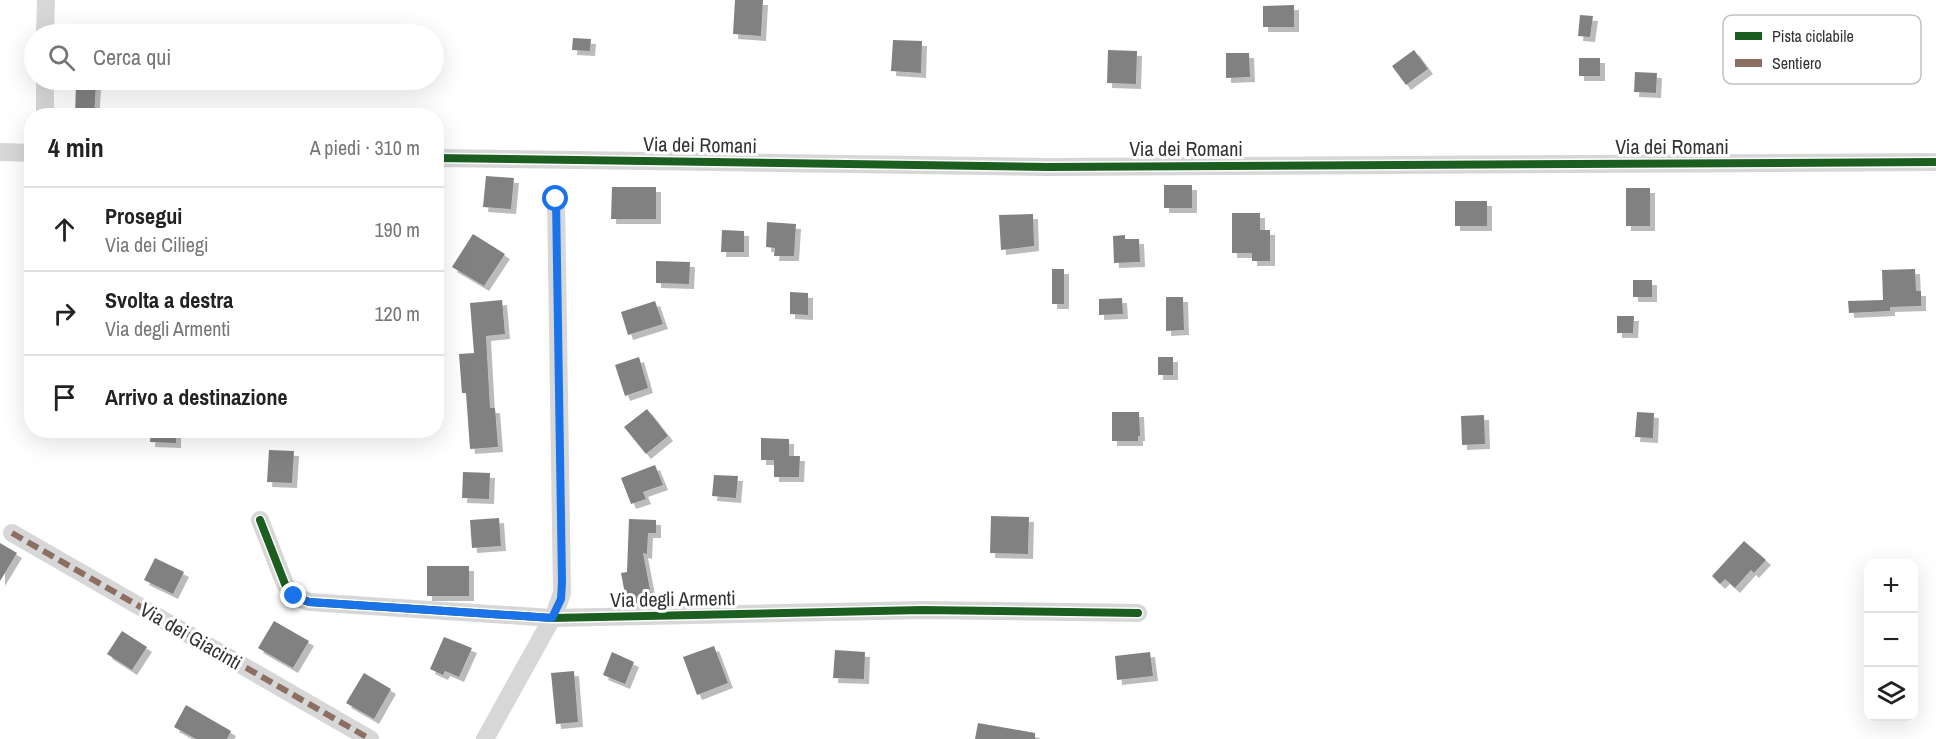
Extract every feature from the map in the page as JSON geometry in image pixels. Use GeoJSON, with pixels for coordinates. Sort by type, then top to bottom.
{"type":"FeatureCollection","features":[{"type":"Feature","properties":{"kind":"street"},"geometry":{"type":"LineString","coordinates":[[45,24],[46,0]]}},
{"type":"Feature","properties":{"kind":"street"},"geometry":{"type":"LineString","coordinates":[[45,90],[45,108]]}},
{"type":"Feature","properties":{"kind":"street"},"geometry":{"type":"LineString","coordinates":[[0,152],[24,153]]}},
{"type":"Feature","properties":{"kind":"street","name":"Via dei Romani"},"geometry":{"type":"LineString","coordinates":[[444,158],[1048,166],[1936,162]]}},
{"type":"Feature","properties":{"kind":"street"},"geometry":{"type":"LineString","coordinates":[[485,739],[561,599],[556,199]]}},
{"type":"Feature","properties":{"kind":"street","name":"Via degli Armenti"},"geometry":{"type":"LineString","coordinates":[[260,520],[285,584],[300,600],[552,618],[922,609],[1138,613]]}},
{"type":"Feature","properties":{"kind":"street","name":"Via dei Giacinti"},"geometry":{"type":"LineString","coordinates":[[12,533],[370,739]]}},
{"type":"Feature","properties":{"kind":"building"},"geometry":{"type":"Polygon","coordinates":[[[735,0],[763,0],[761,36],[733,34],[735,0]]]}},
{"type":"Feature","properties":{"kind":"building"},"geometry":{"type":"Polygon","coordinates":[[[1294,5],[1294,27],[1263,27],[1263,6],[1294,5]]]}},
{"type":"Feature","properties":{"kind":"building"},"geometry":{"type":"Polygon","coordinates":[[[1580,15],[1593,16],[1590,37],[1578,36],[1580,15]]]}},
{"type":"Feature","properties":{"kind":"building"},"geometry":{"type":"Polygon","coordinates":[[[573,38],[591,39],[590,51],[572,50],[573,38]]]}},
{"type":"Feature","properties":{"kind":"building"},"geometry":{"type":"Polygon","coordinates":[[[893,40],[922,41],[921,73],[891,71],[893,40]]]}},
{"type":"Feature","properties":{"kind":"building"},"geometry":{"type":"Polygon","coordinates":[[[1108,50],[1137,51],[1136,84],[1107,83],[1108,50]]]}},
{"type":"Feature","properties":{"kind":"building"},"geometry":{"type":"Polygon","coordinates":[[[1414,50],[1428,69],[1406,85],[1392,66],[1414,50]]]}},
{"type":"Feature","properties":{"kind":"building"},"geometry":{"type":"Polygon","coordinates":[[[1226,53],[1249,53],[1250,77],[1226,78],[1226,53]]]}},
{"type":"Feature","properties":{"kind":"building"},"geometry":{"type":"Polygon","coordinates":[[[1579,58],[1600,58],[1600,76],[1579,76],[1579,58]]]}},
{"type":"Feature","properties":{"kind":"building"},"geometry":{"type":"Polygon","coordinates":[[[1635,72],[1657,73],[1656,93],[1634,92],[1635,72]]]}},
{"type":"Feature","properties":{"kind":"building"},"geometry":{"type":"Polygon","coordinates":[[[76,90],[96,90],[94,108],[75,108],[76,90]]]}},
{"type":"Feature","properties":{"kind":"building"},"geometry":{"type":"Polygon","coordinates":[[[486,176],[514,178],[511,209],[483,207],[486,176]]]}},
{"type":"Feature","properties":{"kind":"building"},"geometry":{"type":"Polygon","coordinates":[[[1164,185],[1192,185],[1192,208],[1164,208],[1164,185]]]}},
{"type":"Feature","properties":{"kind":"building"},"geometry":{"type":"Polygon","coordinates":[[[612,187],[656,187],[656,219],[611,219],[612,187]]]}},
{"type":"Feature","properties":{"kind":"building"},"geometry":{"type":"Polygon","coordinates":[[[1626,188],[1650,188],[1650,226],[1626,226],[1626,188]]]}},
{"type":"Feature","properties":{"kind":"building"},"geometry":{"type":"Polygon","coordinates":[[[1455,201],[1487,201],[1487,226],[1455,226],[1455,201]]]}},
{"type":"Feature","properties":{"kind":"building"},"geometry":{"type":"Polygon","coordinates":[[[1232,213],[1260,213],[1260,230],[1270,230],[1270,261],[1252,261],[1252,253],[1232,253],[1232,213]]]}},
{"type":"Feature","properties":{"kind":"building"},"geometry":{"type":"Polygon","coordinates":[[[1033,214],[1034,246],[1001,250],[999,215],[1033,214]]]}},
{"type":"Feature","properties":{"kind":"building"},"geometry":{"type":"Polygon","coordinates":[[[767,222],[796,224],[794,256],[774,256],[775,248],[766,247],[767,222]]]}},
{"type":"Feature","properties":{"kind":"building"},"geometry":{"type":"Polygon","coordinates":[[[722,230],[744,231],[744,252],[721,252],[722,230]]]}},
{"type":"Feature","properties":{"kind":"building"},"geometry":{"type":"Polygon","coordinates":[[[473,234],[505,254],[484,286],[452,267],[473,234]]]}},
{"type":"Feature","properties":{"kind":"building"},"geometry":{"type":"Polygon","coordinates":[[[1125,235],[1125,239],[1139,239],[1140,262],[1114,263],[1113,236],[1125,235]]]}},
{"type":"Feature","properties":{"kind":"building"},"geometry":{"type":"Polygon","coordinates":[[[656,261],[690,262],[689,284],[656,283],[656,261]]]}},
{"type":"Feature","properties":{"kind":"building"},"geometry":{"type":"Polygon","coordinates":[[[1052,269],[1064,269],[1064,304],[1052,304],[1052,269]]]}},
{"type":"Feature","properties":{"kind":"building"},"geometry":{"type":"Polygon","coordinates":[[[1915,269],[1916,291],[1921,291],[1921,306],[1890,307],[1890,311],[1849,313],[1848,301],[1883,300],[1882,270],[1915,269]]]}},
{"type":"Feature","properties":{"kind":"building"},"geometry":{"type":"Polygon","coordinates":[[[1633,280],[1652,280],[1652,297],[1633,297],[1633,280]]]}},
{"type":"Feature","properties":{"kind":"building"},"geometry":{"type":"Polygon","coordinates":[[[790,292],[808,293],[808,315],[790,314],[790,292]]]}},
{"type":"Feature","properties":{"kind":"building"},"geometry":{"type":"Polygon","coordinates":[[[1166,297],[1183,297],[1184,330],[1166,331],[1166,297]]]}},
{"type":"Feature","properties":{"kind":"building"},"geometry":{"type":"Polygon","coordinates":[[[1122,298],[1123,314],[1099,315],[1099,299],[1122,298]]]}},
{"type":"Feature","properties":{"kind":"building"},"geometry":{"type":"Polygon","coordinates":[[[502,300],[505,334],[486,336],[490,408],[495,408],[498,447],[470,449],[466,393],[462,393],[459,354],[474,353],[470,303],[502,300]]]}},
{"type":"Feature","properties":{"kind":"building"},"geometry":{"type":"Polygon","coordinates":[[[655,301],[663,324],[628,335],[621,312],[655,301]]]}},
{"type":"Feature","properties":{"kind":"building"},"geometry":{"type":"Polygon","coordinates":[[[1617,316],[1634,316],[1633,333],[1617,333],[1617,316]]]}},
{"type":"Feature","properties":{"kind":"building"},"geometry":{"type":"Polygon","coordinates":[[[639,357],[648,388],[625,396],[615,365],[639,357]]]}},
{"type":"Feature","properties":{"kind":"building"},"geometry":{"type":"Polygon","coordinates":[[[1158,357],[1173,357],[1173,375],[1158,375],[1158,357]]]}},
{"type":"Feature","properties":{"kind":"building"},"geometry":{"type":"Polygon","coordinates":[[[647,409],[668,436],[646,454],[624,427],[647,409]]]}},
{"type":"Feature","properties":{"kind":"building"},"geometry":{"type":"Polygon","coordinates":[[[1112,412],[1139,412],[1140,436],[1138,436],[1138,441],[1112,441],[1112,412]]]}},
{"type":"Feature","properties":{"kind":"building"},"geometry":{"type":"Polygon","coordinates":[[[1637,412],[1654,413],[1653,438],[1635,437],[1637,412]]]}},
{"type":"Feature","properties":{"kind":"building"},"geometry":{"type":"Polygon","coordinates":[[[1484,415],[1485,444],[1462,445],[1461,416],[1484,415]]]}},
{"type":"Feature","properties":{"kind":"building"},"geometry":{"type":"Polygon","coordinates":[[[150,438],[176,438],[176,443],[150,442],[150,438]]]}},
{"type":"Feature","properties":{"kind":"building"},"geometry":{"type":"Polygon","coordinates":[[[761,438],[789,439],[789,456],[800,456],[799,477],[774,477],[774,460],[761,460],[761,438]]]}},
{"type":"Feature","properties":{"kind":"building"},"geometry":{"type":"Polygon","coordinates":[[[269,450],[294,451],[292,483],[267,482],[269,450]]]}},
{"type":"Feature","properties":{"kind":"building"},"geometry":{"type":"Polygon","coordinates":[[[655,465],[663,485],[643,492],[646,499],[631,504],[621,478],[655,465]]]}},
{"type":"Feature","properties":{"kind":"building"},"geometry":{"type":"Polygon","coordinates":[[[463,472],[490,473],[489,499],[462,498],[463,472]]]}},
{"type":"Feature","properties":{"kind":"building"},"geometry":{"type":"Polygon","coordinates":[[[714,475],[738,476],[736,498],[712,496],[714,475]]]}},
{"type":"Feature","properties":{"kind":"building"},"geometry":{"type":"Polygon","coordinates":[[[991,516],[1029,517],[1028,554],[990,553],[991,516]]]}},
{"type":"Feature","properties":{"kind":"building"},"geometry":{"type":"Polygon","coordinates":[[[499,518],[501,546],[472,548],[470,520],[499,518]]]}},
{"type":"Feature","properties":{"kind":"building"},"geometry":{"type":"Polygon","coordinates":[[[629,519],[656,520],[656,533],[648,533],[647,554],[643,553],[652,600],[627,605],[621,573],[627,572],[629,519]]]}},
{"type":"Feature","properties":{"kind":"building"},"geometry":{"type":"Polygon","coordinates":[[[1744,541],[1766,560],[1754,573],[1751,570],[1735,588],[1725,579],[1720,584],[1712,576],[1744,541]]]}},
{"type":"Feature","properties":{"kind":"building"},"geometry":{"type":"Polygon","coordinates":[[[0,543],[17,553],[0,581],[0,543]]]}},
{"type":"Feature","properties":{"kind":"building"},"geometry":{"type":"Polygon","coordinates":[[[155,558],[184,572],[173,594],[144,580],[155,558]]]}},
{"type":"Feature","properties":{"kind":"building"},"geometry":{"type":"Polygon","coordinates":[[[427,566],[469,566],[469,596],[427,596],[427,566]]]}},
{"type":"Feature","properties":{"kind":"building"},"geometry":{"type":"Polygon","coordinates":[[[274,621],[309,641],[293,668],[258,648],[274,621]]]}},
{"type":"Feature","properties":{"kind":"building"},"geometry":{"type":"Polygon","coordinates":[[[122,631],[147,647],[132,670],[107,654],[122,631]]]}},
{"type":"Feature","properties":{"kind":"building"},"geometry":{"type":"Polygon","coordinates":[[[444,637],[472,648],[459,677],[445,671],[443,675],[430,669],[444,637]]]}},
{"type":"Feature","properties":{"kind":"building"},"geometry":{"type":"Polygon","coordinates":[[[714,646],[728,683],[697,695],[683,657],[714,646]]]}},
{"type":"Feature","properties":{"kind":"building"},"geometry":{"type":"Polygon","coordinates":[[[835,650],[865,652],[864,679],[833,678],[835,650]]]}},
{"type":"Feature","properties":{"kind":"building"},"geometry":{"type":"Polygon","coordinates":[[[612,652],[634,662],[625,684],[603,675],[612,652]]]}},
{"type":"Feature","properties":{"kind":"building"},"geometry":{"type":"Polygon","coordinates":[[[1150,652],[1153,676],[1117,680],[1115,656],[1150,652]]]}},
{"type":"Feature","properties":{"kind":"building"},"geometry":{"type":"Polygon","coordinates":[[[574,671],[578,722],[556,724],[551,673],[574,671]]]}},
{"type":"Feature","properties":{"kind":"building"},"geometry":{"type":"Polygon","coordinates":[[[364,673],[391,689],[374,719],[346,703],[364,673]]]}},
{"type":"Feature","properties":{"kind":"building"},"geometry":{"type":"Polygon","coordinates":[[[186,705],[231,731],[227,739],[196,739],[174,727],[186,705]]]}},
{"type":"Feature","properties":{"kind":"building"},"geometry":{"type":"Polygon","coordinates":[[[978,723],[1035,733],[1035,739],[975,739],[978,723]]]}},
{"type":"Feature","properties":{"kind":"marked path"},"geometry":{"type":"LineString","coordinates":[[12,533],[370,739]]}},
{"type":"Feature","properties":{"kind":"cycle path"},"geometry":{"type":"LineString","coordinates":[[444,158],[1048,167],[1936,162]]}},
{"type":"Feature","properties":{"kind":"cycle path"},"geometry":{"type":"LineString","coordinates":[[260,520],[285,584],[293,596],[309,602],[552,618],[922,610],[1138,613]]}},
{"type":"Feature","properties":{"kind":"route"},"geometry":{"type":"LineString","coordinates":[[294,596],[309,602],[552,618],[561,599],[562,582],[556,199]]}}]}
